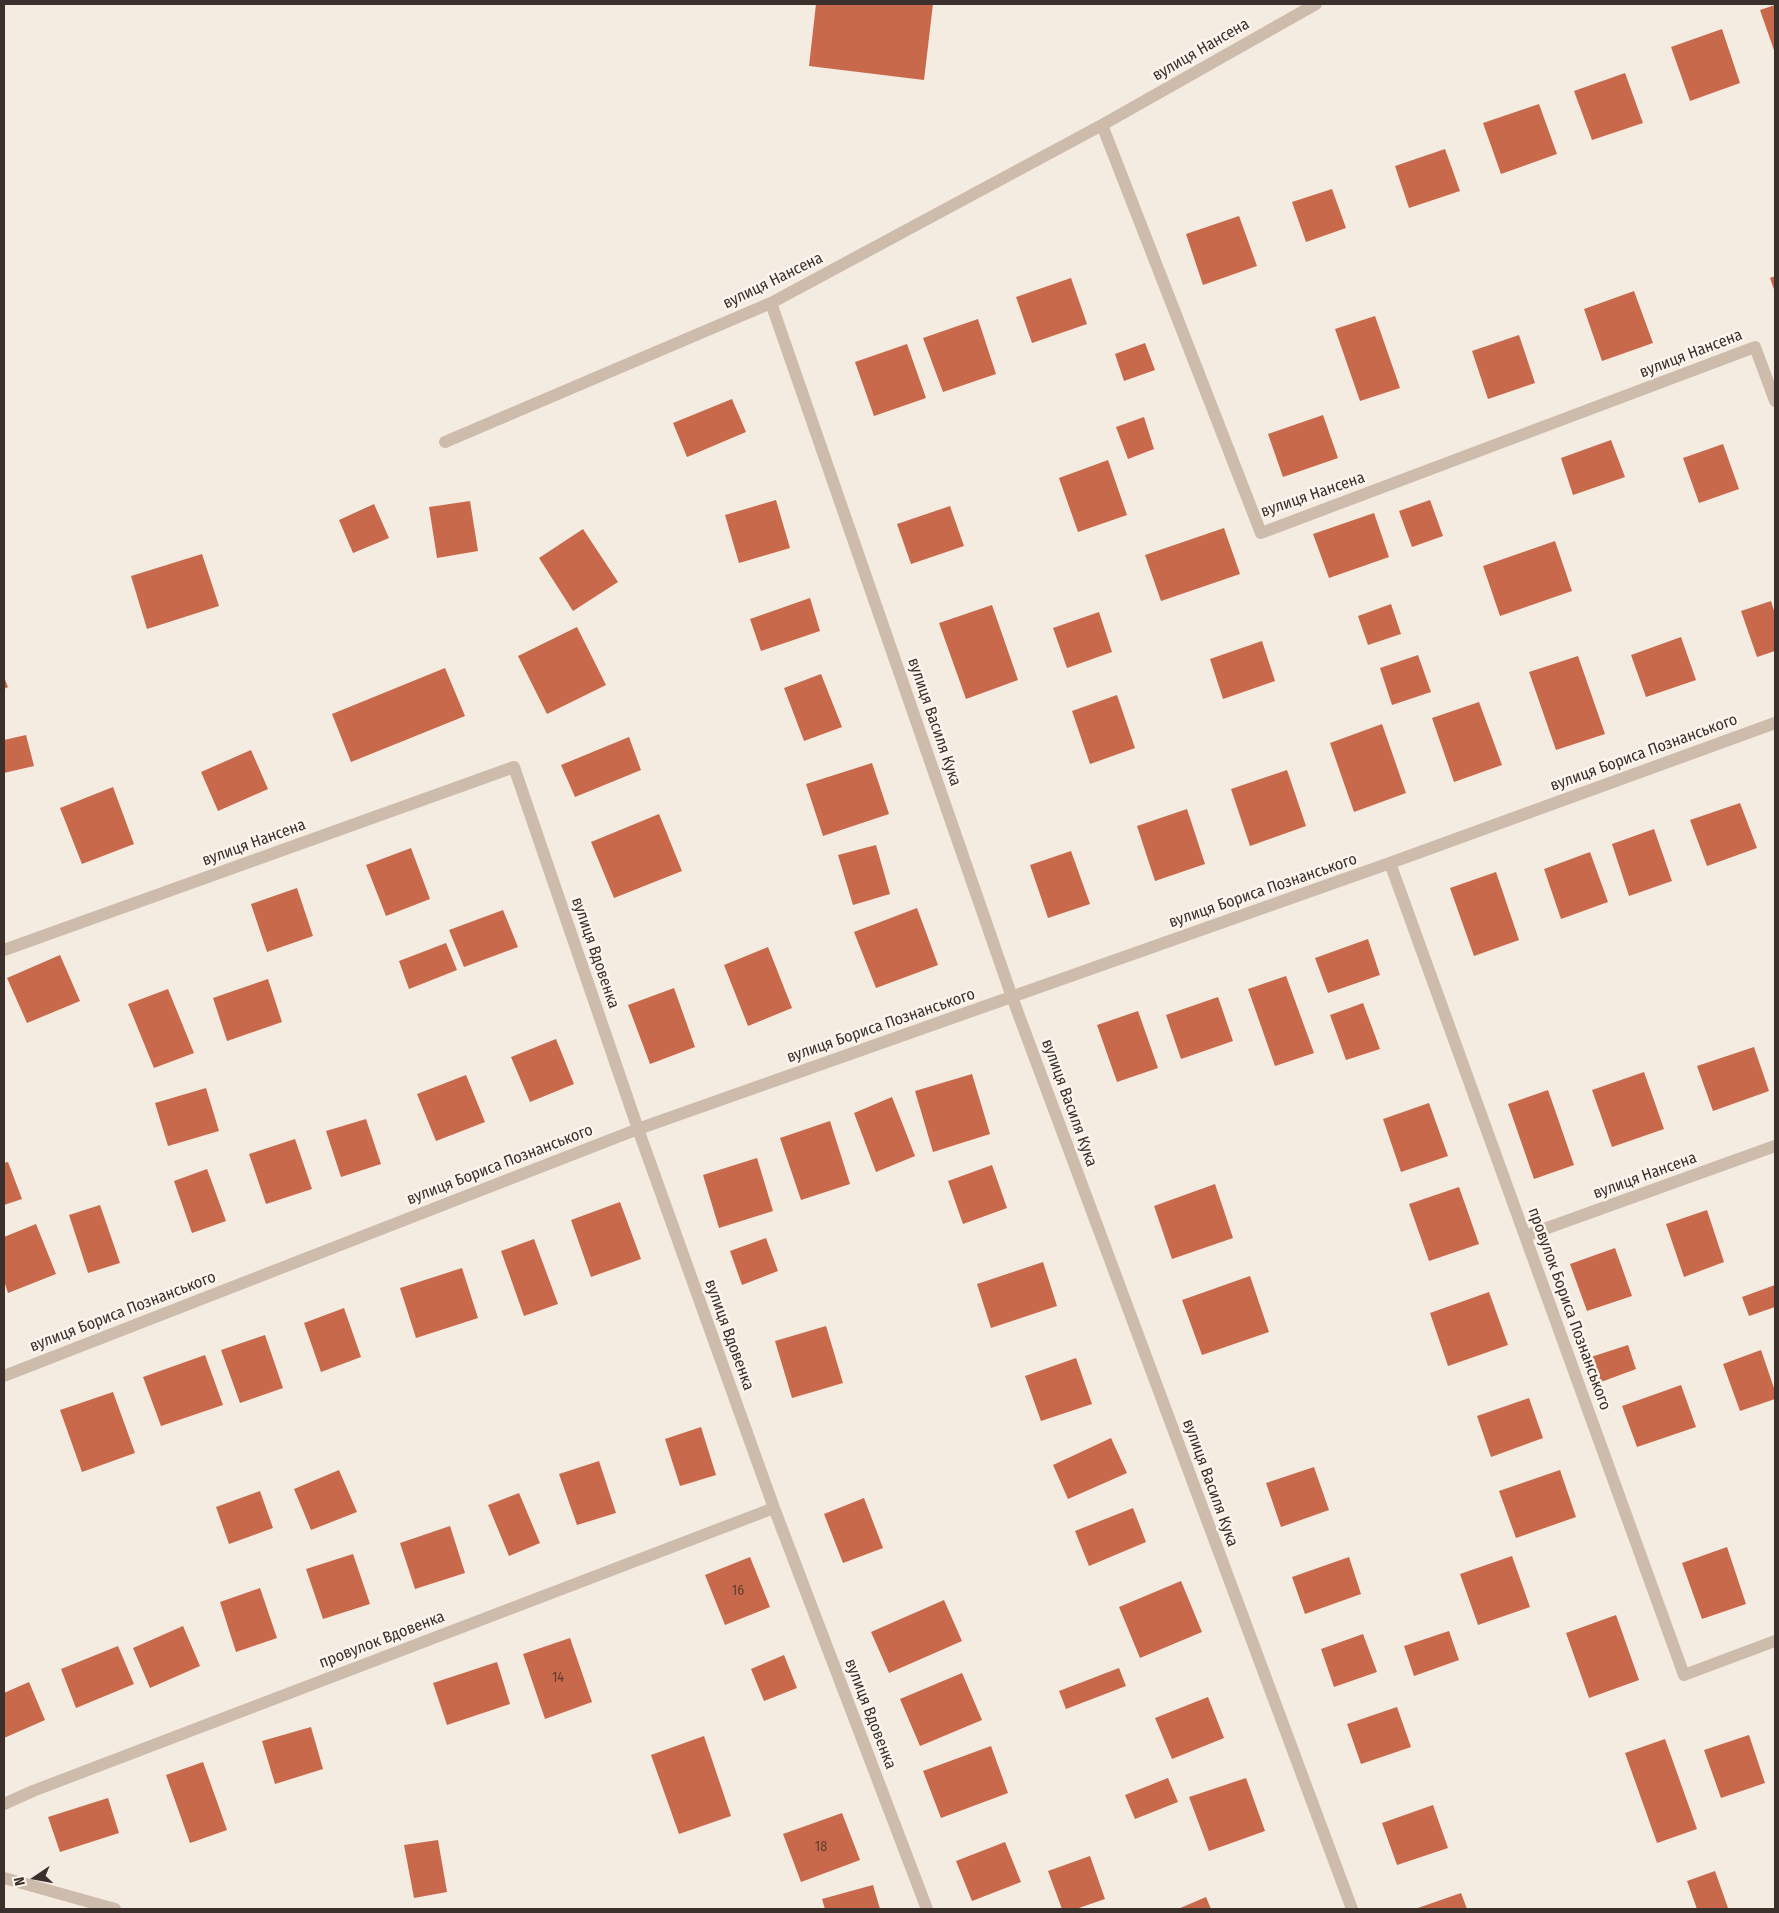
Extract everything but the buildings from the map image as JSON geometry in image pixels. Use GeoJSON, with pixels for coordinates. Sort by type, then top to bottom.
{"type":"FeatureCollection","features":[{"type":"Feature","properties":{"kind":"street","name":"вулиця Нансена"},"geometry":{"type":"LineString","coordinates":[[446,442],[771,303],[1102,125],[1316,4]]}},
{"type":"Feature","properties":{"kind":"street","name":"вулиця Нансена"},"geometry":{"type":"LineString","coordinates":[[1102,125],[1261,532],[1755,347],[1775,401]]}},
{"type":"Feature","properties":{"kind":"street","name":"вулиця Василя Кука"},"geometry":{"type":"LineString","coordinates":[[771,303],[1012,997],[1352,1909]]}},
{"type":"Feature","properties":{"kind":"street","name":"вулиця Бориса Познанського"},"geometry":{"type":"LineString","coordinates":[[4,1376],[638,1129],[1390,863],[1775,723]]}},
{"type":"Feature","properties":{"kind":"street","name":"вулиця Нансена"},"geometry":{"type":"LineString","coordinates":[[4,950],[514,767]]}},
{"type":"Feature","properties":{"kind":"street","name":"вулиця Вдовенка"},"geometry":{"type":"LineString","coordinates":[[514,767],[638,1129],[774,1508],[927,1909]]}},
{"type":"Feature","properties":{"kind":"street","name":"провулок Бориса Познанського"},"geometry":{"type":"LineString","coordinates":[[1390,863],[1684,1675],[1775,1641]]}},
{"type":"Feature","properties":{"kind":"street","name":"вулиця Нансена"},"geometry":{"type":"LineString","coordinates":[[1525,1236],[1775,1146]]}},
{"type":"Feature","properties":{"kind":"street","name":"провулок Вдовенка"},"geometry":{"type":"LineString","coordinates":[[4,1804],[32,1791],[774,1508]]}},
{"type":"Feature","properties":{"kind":"street"},"geometry":{"type":"LineString","coordinates":[[4,1878],[115,1909]]}}]}
